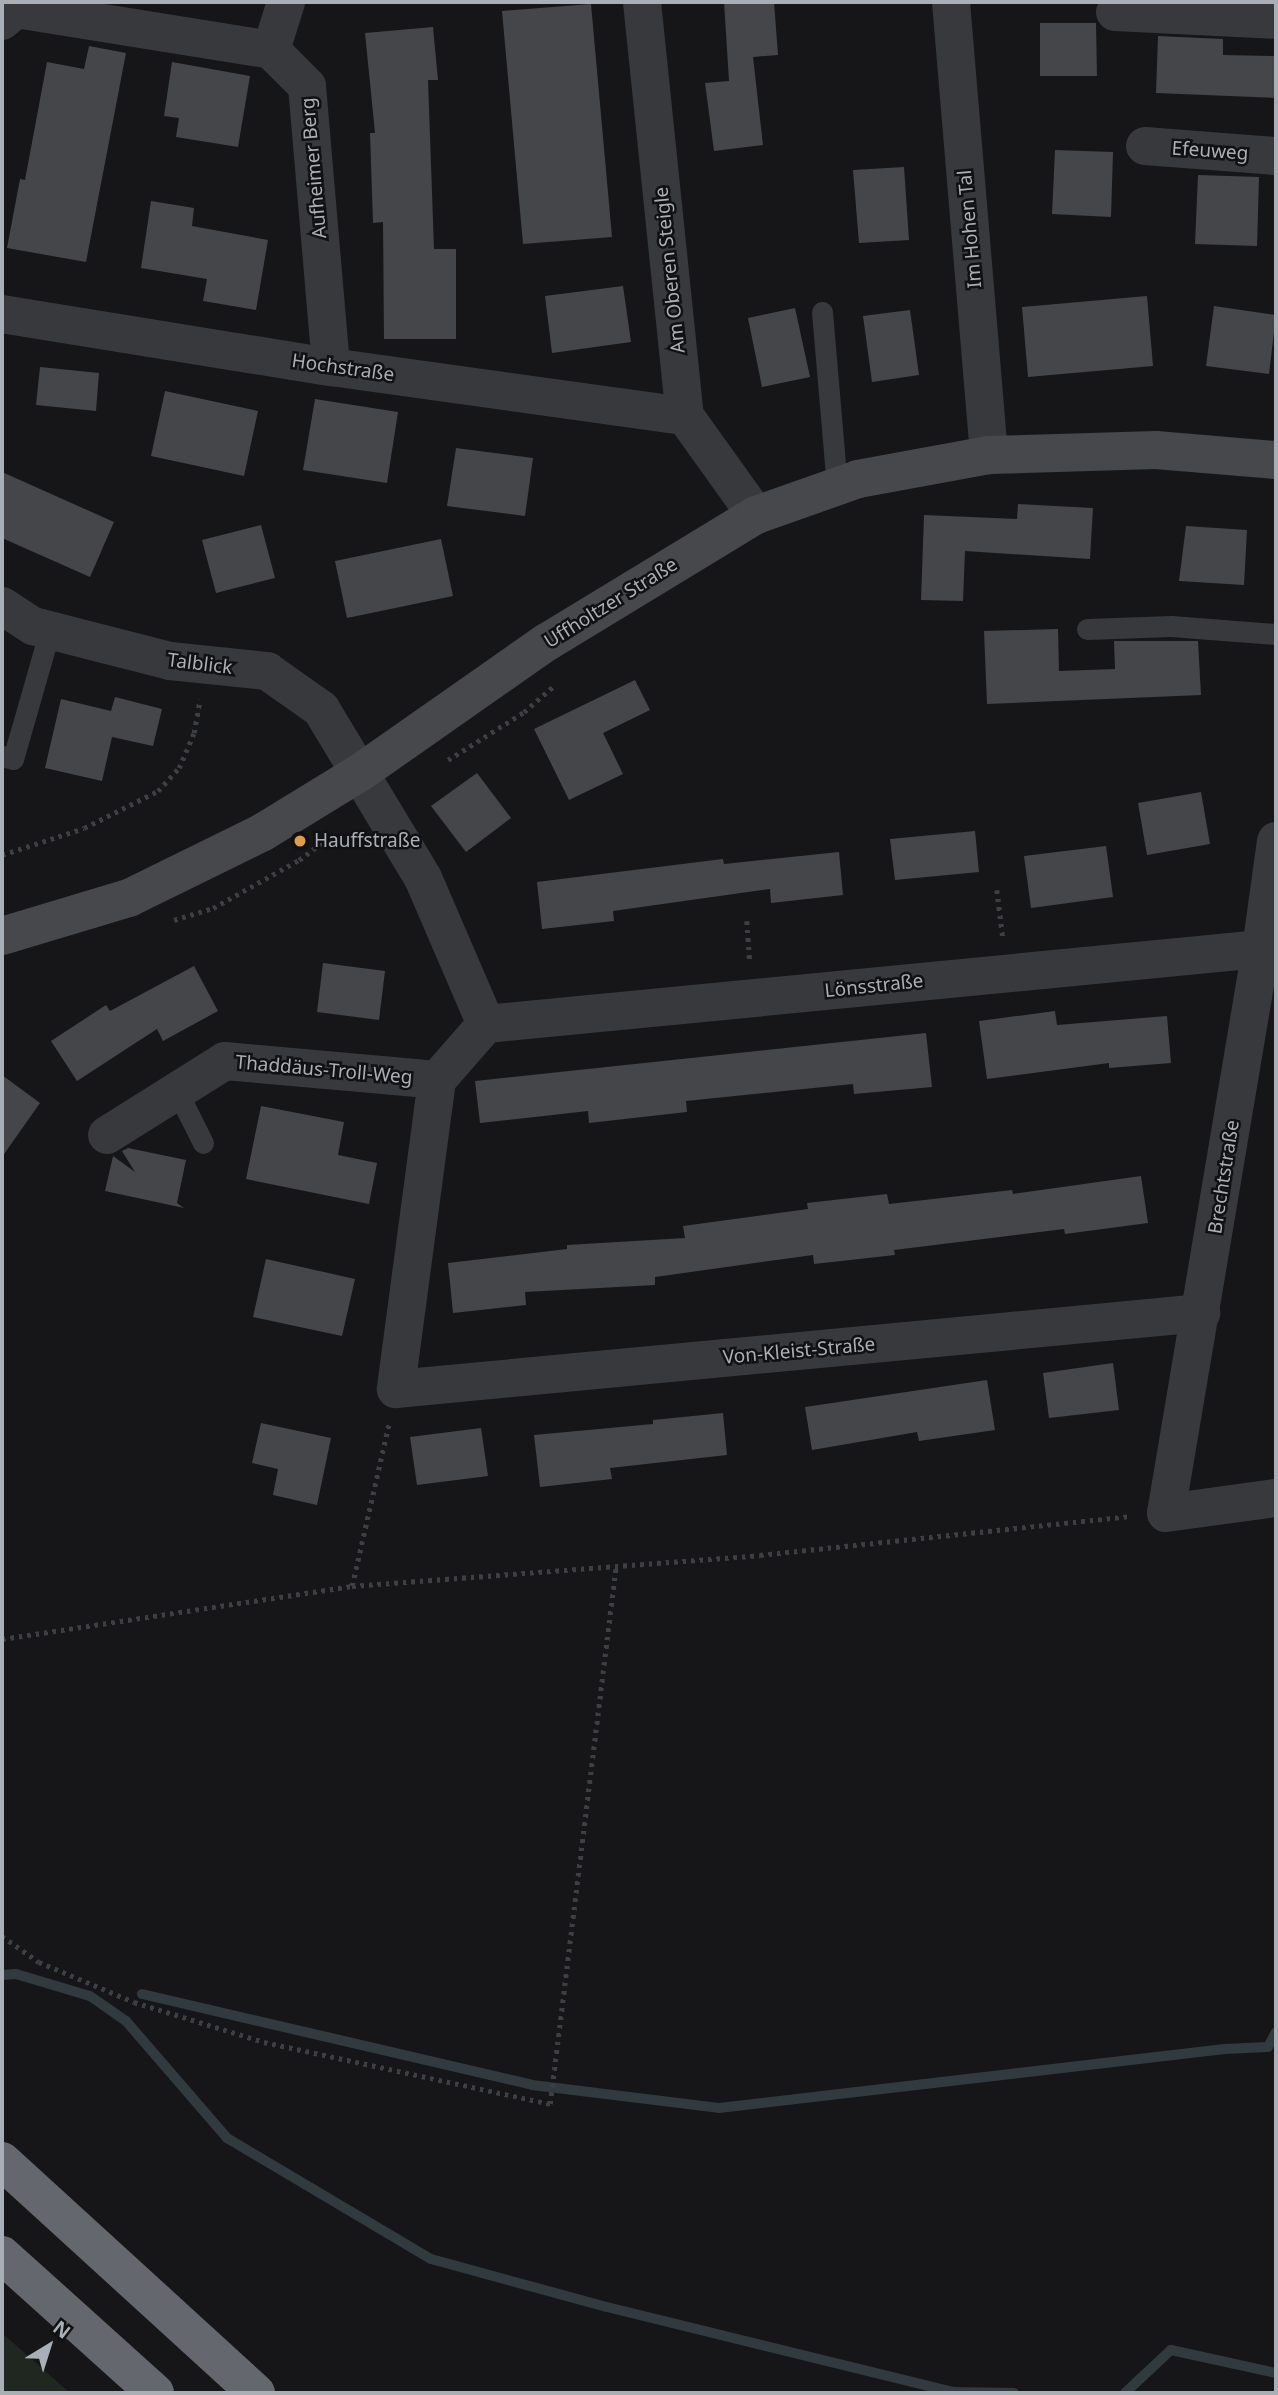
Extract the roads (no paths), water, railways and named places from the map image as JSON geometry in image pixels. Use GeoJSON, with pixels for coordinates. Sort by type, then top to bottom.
{"type":"FeatureCollection","features":[{"type":"Feature","properties":{"kind":"highway"},"geometry":{"type":"LineString","coordinates":[[2,2161],[256,2393]]}},
{"type":"Feature","properties":{"kind":"highway"},"geometry":{"type":"LineString","coordinates":[[2,2255],[155,2393]]}},
{"type":"Feature","properties":{"kind":"street"},"geometry":{"type":"LineString","coordinates":[[2,21],[16,9],[271,50],[286,2]]}},
{"type":"Feature","properties":{"kind":"street","name":"Am Oberen Steigle"},"geometry":{"type":"LineString","coordinates":[[642,2],[685,416],[756,515]]}},
{"type":"Feature","properties":{"kind":"street","name":"Im Hohen Tal"},"geometry":{"type":"LineString","coordinates":[[951,2],[989,455]]}},
{"type":"Feature","properties":{"kind":"street"},"geometry":{"type":"LineString","coordinates":[[1115,12],[1276,20]]}},
{"type":"Feature","properties":{"kind":"street","name":"Aufheimer Berg"},"geometry":{"type":"LineString","coordinates":[[271,50],[307,86],[331,367]]}},
{"type":"Feature","properties":{"kind":"street","name":"Efeuweg"},"geometry":{"type":"LineString","coordinates":[[1145,146],[1276,156]]}},
{"type":"Feature","properties":{"kind":"street","name":"Hochstraße"},"geometry":{"type":"LineString","coordinates":[[2,314],[331,367],[685,416]]}},
{"type":"Feature","properties":{"kind":"street","name":"Uffholtzer Straße"},"geometry":{"type":"LineString","coordinates":[[2,936],[129,898],[263,832],[361,772],[547,642],[756,515],[858,479],[989,455],[1156,450],[1276,460]]}},
{"type":"Feature","properties":{"kind":"street","name":"Talblick"},"geometry":{"type":"LineString","coordinates":[[2,606],[33,626],[170,661],[267,671],[321,709],[361,772]]}},
{"type":"Feature","properties":{"kind":"street"},"geometry":{"type":"LineString","coordinates":[[361,772],[423,878],[486,1024],[437,1080]]}},
{"type":"Feature","properties":{"kind":"street","name":"Brechtstraße"},"geometry":{"type":"LineString","coordinates":[[1276,841],[1261,949],[1166,1513],[1276,1499]]}},
{"type":"Feature","properties":{"kind":"street","name":"Lönsstraße"},"geometry":{"type":"LineString","coordinates":[[486,1024],[1261,949]]}},
{"type":"Feature","properties":{"kind":"street","name":"Thaddäus-Troll-Weg"},"geometry":{"type":"LineString","coordinates":[[107,1135],[225,1061],[437,1080]]}},
{"type":"Feature","properties":{"kind":"street","name":"Von-Kleist-Straße"},"geometry":{"type":"LineString","coordinates":[[437,1080],[396,1389],[1201,1313]]}},
{"type":"Feature","properties":{"kind":"lane"},"geometry":{"type":"LineString","coordinates":[[822,312],[837,487]]}},
{"type":"Feature","properties":{"kind":"lane"},"geometry":{"type":"LineString","coordinates":[[1087,629],[1171,626],[1276,634]]}},
{"type":"Feature","properties":{"kind":"lane"},"geometry":{"type":"LineString","coordinates":[[2,756],[13,760],[50,630]]}},
{"type":"Feature","properties":{"kind":"lane"},"geometry":{"type":"LineString","coordinates":[[177,1091],[203,1143]]}},
{"type":"Feature","properties":{"kind":"waterway"},"geometry":{"type":"LineString","coordinates":[[2,1975],[16,1974],[90,1996],[126,2021],[227,2138],[431,2259],[607,2307],[953,2392],[1014,2393]]}},
{"type":"Feature","properties":{"kind":"waterway"},"geometry":{"type":"LineString","coordinates":[[142,1994],[532,2085],[719,2108],[1225,2049],[1268,2047],[1276,2032]]}},
{"type":"Feature","properties":{"kind":"waterway"},"geometry":{"type":"LineString","coordinates":[[1125,2393],[1171,2350],[1276,2373]]}},
{"type":"Feature","properties":{"kind":"place","name":"Hauffstraße"},"geometry":{"type":"Point","coordinates":[300,841]}}]}
